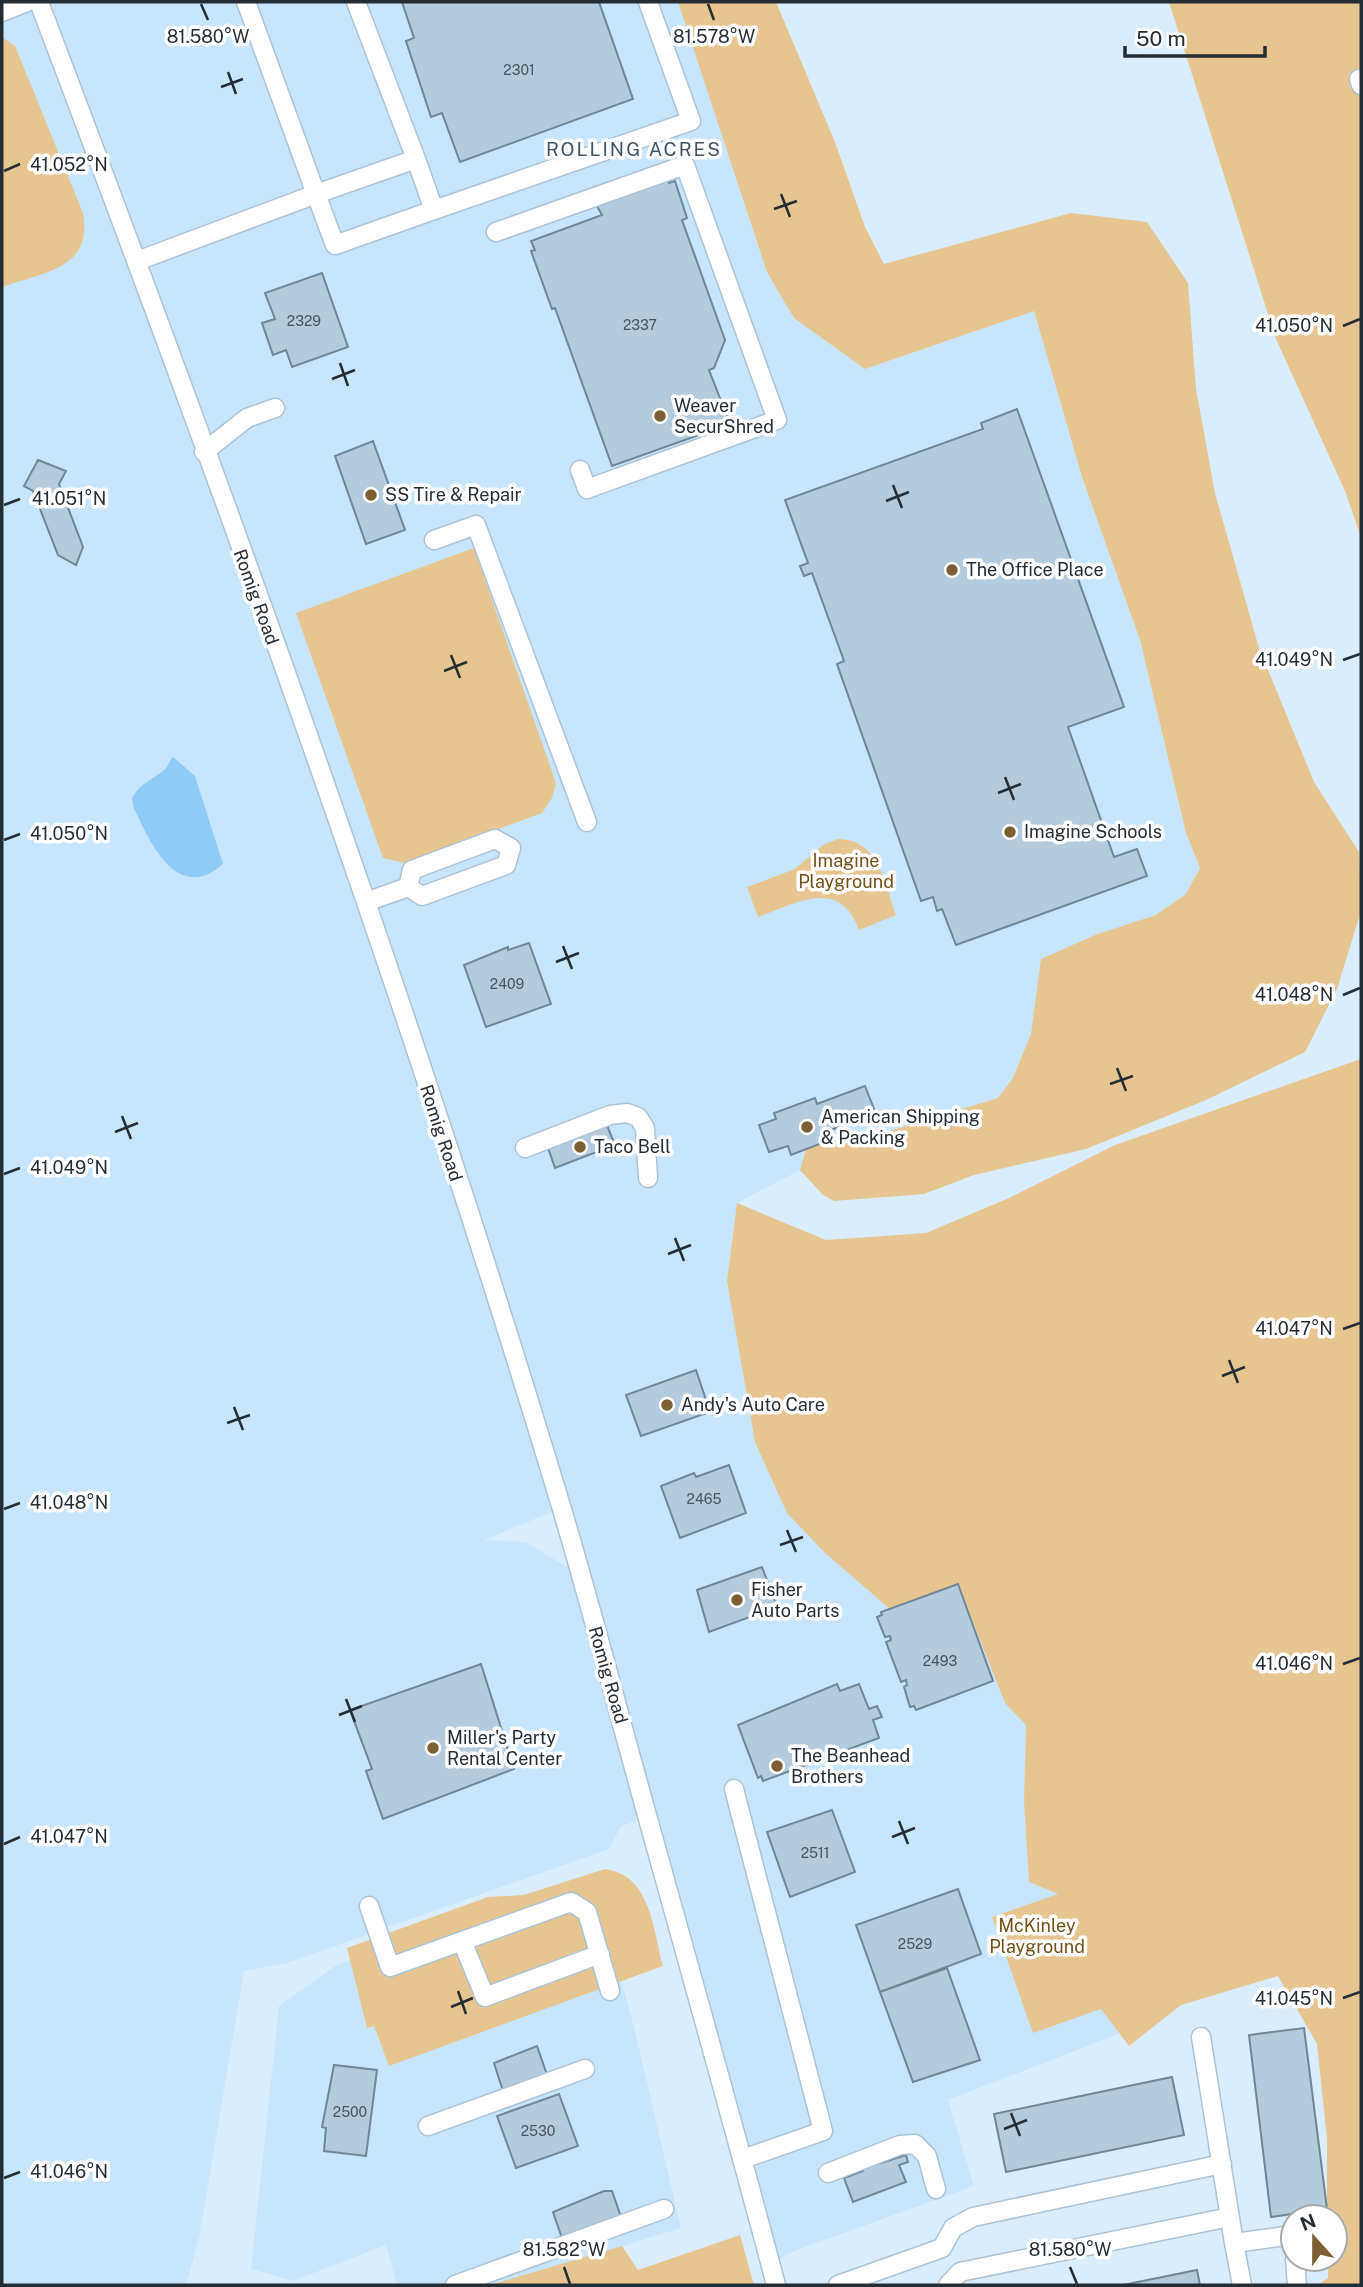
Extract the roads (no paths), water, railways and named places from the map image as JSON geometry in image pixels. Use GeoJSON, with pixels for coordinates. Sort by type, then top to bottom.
{"type":"FeatureCollection","features":[{"type":"Feature","properties":{"kind":"street"},"geometry":{"type":"LineString","coordinates":[[2,12],[27,2]]}},
{"type":"Feature","properties":{"kind":"street","name":"Romig Road"},"geometry":{"type":"LineString","coordinates":[[39,2],[137,261],[366,902],[561,1507],[776,2285]]}},
{"type":"Feature","properties":{"kind":"street"},"geometry":{"type":"LineString","coordinates":[[246,2],[335,245],[691,121],[648,2]]}},
{"type":"Feature","properties":{"kind":"street"},"geometry":{"type":"LineString","coordinates":[[356,2],[434,210]]}},
{"type":"Feature","properties":{"kind":"street"},"geometry":{"type":"LineString","coordinates":[[137,261],[416,159]]}},
{"type":"Feature","properties":{"kind":"street"},"geometry":{"type":"LineString","coordinates":[[496,232],[685,165],[777,421],[587,489],[580,470]]}},
{"type":"Feature","properties":{"kind":"street"},"geometry":{"type":"LineString","coordinates":[[204,452],[247,418],[275,408]]}},
{"type":"Feature","properties":{"kind":"street"},"geometry":{"type":"LineString","coordinates":[[434,540],[476,525],[501,585],[587,822]]}},
{"type":"Feature","properties":{"kind":"street"},"geometry":{"type":"LineString","coordinates":[[495,839],[511,848],[506,865],[422,896],[408,887],[412,870],[495,839]]}},
{"type":"Feature","properties":{"kind":"street"},"geometry":{"type":"LineString","coordinates":[[366,902],[408,887]]}},
{"type":"Feature","properties":{"kind":"street"},"geometry":{"type":"LineString","coordinates":[[525,1148],[610,1115],[627,1112],[638,1117],[645,1128],[648,1178]]}},
{"type":"Feature","properties":{"kind":"street"},"geometry":{"type":"LineString","coordinates":[[734,1789],[823,2131],[743,2159]]}},
{"type":"Feature","properties":{"kind":"street"},"geometry":{"type":"LineString","coordinates":[[369,1906],[390,1967],[571,1902],[587,1912],[610,1991]]}},
{"type":"Feature","properties":{"kind":"street"},"geometry":{"type":"LineString","coordinates":[[463,1941],[485,1997],[600,1954]]}},
{"type":"Feature","properties":{"kind":"street"},"geometry":{"type":"LineString","coordinates":[[1201,2037],[1241,2285]]}},
{"type":"Feature","properties":{"kind":"street"},"geometry":{"type":"LineString","coordinates":[[428,2126],[585,2069]]}},
{"type":"Feature","properties":{"kind":"street"},"geometry":{"type":"LineString","coordinates":[[828,2173],[900,2145],[915,2144],[927,2156],[936,2189]]}},
{"type":"Feature","properties":{"kind":"street"},"geometry":{"type":"LineString","coordinates":[[950,2284],[942,2248],[953,2228],[973,2217],[1222,2164]]}},
{"type":"Feature","properties":{"kind":"street"},"geometry":{"type":"LineString","coordinates":[[454,2285],[664,2209]]}},
{"type":"Feature","properties":{"kind":"street"},"geometry":{"type":"LineString","coordinates":[[950,2284],[960,2272],[1230,2217]]}},
{"type":"Feature","properties":{"kind":"street"},"geometry":{"type":"LineString","coordinates":[[1234,2243],[1279,2238]]}},
{"type":"Feature","properties":{"kind":"street"},"geometry":{"type":"LineString","coordinates":[[838,2285],[942,2248]]}},
{"type":"Feature","properties":{"kind":"water"},"geometry":{"type":"Polygon","coordinates":[[[173,757],[195,776],[223,864],[207,875],[192,877],[179,873],[167,864],[147,836],[133,806],[132,798],[135,793],[165,770],[173,757]]]}},
{"type":"Feature","properties":{"kind":"place","name":"Weaver SecurShred"},"geometry":{"type":"Point","coordinates":[660,416]}},
{"type":"Feature","properties":{"kind":"place","name":"SS Tire & Repair"},"geometry":{"type":"Point","coordinates":[371,495]}},
{"type":"Feature","properties":{"kind":"place","name":"The Office Place"},"geometry":{"type":"Point","coordinates":[952,570]}},
{"type":"Feature","properties":{"kind":"place","name":"Imagine Schools"},"geometry":{"type":"Point","coordinates":[1010,832]}},
{"type":"Feature","properties":{"kind":"place","name":"American Shipping & Packing"},"geometry":{"type":"Point","coordinates":[807,1127]}},
{"type":"Feature","properties":{"kind":"place","name":"Taco Bell"},"geometry":{"type":"Point","coordinates":[580,1147]}},
{"type":"Feature","properties":{"kind":"place","name":"Andy's Auto Care"},"geometry":{"type":"Point","coordinates":[667,1405]}},
{"type":"Feature","properties":{"kind":"place","name":"Fisher Auto Parts"},"geometry":{"type":"Point","coordinates":[737,1600]}},
{"type":"Feature","properties":{"kind":"place","name":"Miller's Party Rental Center"},"geometry":{"type":"Point","coordinates":[433,1748]}},
{"type":"Feature","properties":{"kind":"place","name":"The Beanhead Brothers"},"geometry":{"type":"Point","coordinates":[777,1766]}},
{"type":"Feature","properties":{"kind":"district","name":"ROLLING ACRES"},"geometry":{"type":"Point","coordinates":[634,149]}},
{"type":"Feature","properties":{"kind":"park label","name":"Imagine Playground"},"geometry":{"type":"Point","coordinates":[846,871]}},
{"type":"Feature","properties":{"kind":"park label","name":"McKinley Playground"},"geometry":{"type":"Point","coordinates":[1037,1936]}}]}
